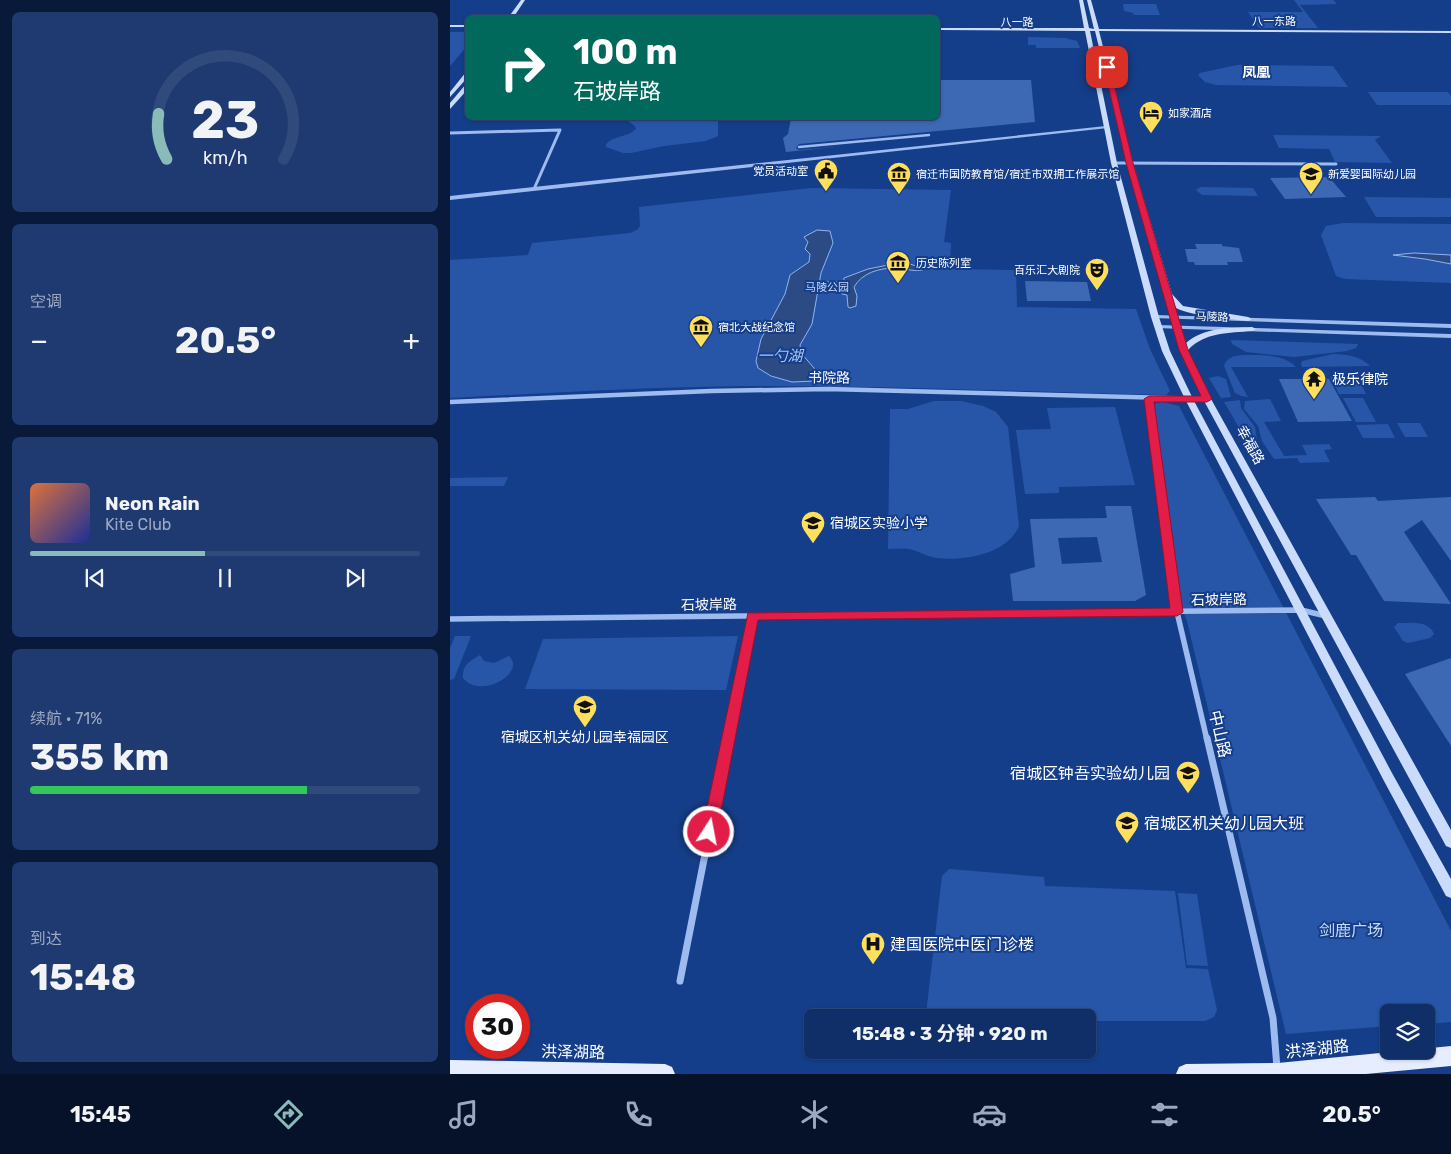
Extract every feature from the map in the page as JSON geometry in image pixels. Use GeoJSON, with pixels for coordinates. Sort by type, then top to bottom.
{"type":"FeatureCollection","features":[{"type":"Feature","properties":{"kind":"main road"},"geometry":{"type":"LineString","coordinates":[[512,15],[523,0]]}},
{"type":"Feature","properties":{"kind":"main road"},"geometry":{"type":"LineString","coordinates":[[1081,0],[1114,163],[1155,317],[1166,351],[1189,399],[1451,892]]}},
{"type":"Feature","properties":{"kind":"main road","name":"幸福路"},"geometry":{"type":"LineString","coordinates":[[1089,0],[1130,163],[1184,350],[1207,399],[1451,842]]}},
{"type":"Feature","properties":{"kind":"main road"},"geometry":{"type":"LineString","coordinates":[[450,28],[465,28]]}},
{"type":"Feature","properties":{"kind":"main road","name":"八一路"},"geometry":{"type":"LineString","coordinates":[[940,30],[1097,31]]}},
{"type":"Feature","properties":{"kind":"main road","name":"八一东路"},"geometry":{"type":"LineString","coordinates":[[1097,31],[1451,33]]}},
{"type":"Feature","properties":{"kind":"main road"},"geometry":{"type":"LineString","coordinates":[[450,95],[465,77]]}},
{"type":"Feature","properties":{"kind":"main road"},"geometry":{"type":"LineString","coordinates":[[451,104],[465,88]]}},
{"type":"Feature","properties":{"kind":"main road"},"geometry":{"type":"LineString","coordinates":[[1167,291],[1180,308],[1198,313],[1248,319]]}},
{"type":"Feature","properties":{"kind":"main road"},"geometry":{"type":"LineString","coordinates":[[1184,350],[1194,338],[1208,334],[1252,329]]}},
{"type":"Feature","properties":{"kind":"main road","name":"洪泽湖路"},"geometry":{"type":"LineString","coordinates":[[1186,1074],[1278,1074],[1451,1056]]}},
{"type":"Feature","properties":{"kind":"main road","name":"洪泽湖路"},"geometry":{"type":"LineString","coordinates":[[450,1070],[664,1074]]}},
{"type":"Feature","properties":{"kind":"street"},"geometry":{"type":"LineString","coordinates":[[450,198],[1106,127]]}},
{"type":"Feature","properties":{"kind":"street"},"geometry":{"type":"LineString","coordinates":[[450,133],[560,130],[534,188]]}},
{"type":"Feature","properties":{"kind":"street"},"geometry":{"type":"LineString","coordinates":[[799,147],[928,135]]}},
{"type":"Feature","properties":{"kind":"street"},"geometry":{"type":"LineString","coordinates":[[1114,163],[1336,164]]}},
{"type":"Feature","properties":{"kind":"street","name":"马陵路"},"geometry":{"type":"LineString","coordinates":[[1155,317],[1176,322],[1252,329],[1451,336]]}},
{"type":"Feature","properties":{"kind":"street","name":"马陵路"},"geometry":{"type":"LineString","coordinates":[[1158,327],[1176,322],[1248,319],[1451,326]]}},
{"type":"Feature","properties":{"kind":"street","name":"书院路"},"geometry":{"type":"LineString","coordinates":[[450,402],[701,391],[820,389],[1207,399]]}},
{"type":"Feature","properties":{"kind":"street","name":"中山路"},"geometry":{"type":"LineString","coordinates":[[1149,399],[1177,612],[1273,1018],[1278,1074]]}},
{"type":"Feature","properties":{"kind":"street","name":"石坡岸路"},"geometry":{"type":"LineString","coordinates":[[450,619],[1302,610],[1327,616]]}},
{"type":"Feature","properties":{"kind":"street"},"geometry":{"type":"LineString","coordinates":[[680,981],[752,616]]}},
{"type":"Feature","properties":{"kind":"green space"},"geometry":{"type":"Polygon","coordinates":[[[1294,0],[1333,0],[1337,4],[1300,5],[1318,28],[1259,28],[1248,12],[1303,12],[1294,0]]]}},
{"type":"Feature","properties":{"kind":"green space"},"geometry":{"type":"Polygon","coordinates":[[[1123,4],[1156,4],[1160,15],[1134,15],[1124,11],[1123,4]]]}},
{"type":"Feature","properties":{"kind":"green space"},"geometry":{"type":"Polygon","coordinates":[[[450,32],[465,32],[465,48],[450,66],[450,32]]]}},
{"type":"Feature","properties":{"kind":"green space"},"geometry":{"type":"Polygon","coordinates":[[[1028,37],[1065,38],[1077,41],[1080,48],[1036,48],[1036,45],[1028,45],[1028,37]]]}},
{"type":"Feature","properties":{"kind":"green space"},"geometry":{"type":"Polygon","coordinates":[[[1237,65],[1333,66],[1348,87],[1216,85],[1205,82],[1198,75],[1237,65]]]}},
{"type":"Feature","properties":{"kind":"green space"},"geometry":{"type":"Polygon","coordinates":[[[1368,92],[1448,92],[1451,96],[1451,105],[1377,105],[1368,92]]]}},
{"type":"Feature","properties":{"kind":"green space"},"geometry":{"type":"Polygon","coordinates":[[[716,120],[718,121],[718,136],[706,141],[664,146],[631,153],[623,153],[606,147],[609,141],[629,134],[636,129],[628,121],[716,120]]]}},
{"type":"Feature","properties":{"kind":"green space"},"geometry":{"type":"Polygon","coordinates":[[[1273,135],[1381,136],[1375,140],[1392,163],[1335,162],[1329,149],[1279,148],[1273,135]]]}},
{"type":"Feature","properties":{"kind":"green space"},"geometry":{"type":"Polygon","coordinates":[[[1200,187],[1253,188],[1258,196],[1202,195],[1196,190],[1200,187]]]}},
{"type":"Feature","properties":{"kind":"green space","name":"马陵公园"},"geometry":{"type":"Polygon","coordinates":[[[811,188],[951,190],[944,242],[951,243],[950,269],[1016,270],[1017,307],[1136,309],[1150,349],[1170,391],[1166,395],[744,386],[450,398],[450,260],[528,255],[532,243],[630,233],[637,230],[640,226],[639,207],[811,188]]]}},
{"type":"Feature","properties":{"kind":"green space"},"geometry":{"type":"Polygon","coordinates":[[[1364,197],[1451,198],[1451,217],[1376,217],[1364,197]]]}},
{"type":"Feature","properties":{"kind":"green space"},"geometry":{"type":"Polygon","coordinates":[[[1343,223],[1451,224],[1451,283],[1345,279],[1336,276],[1321,235],[1326,226],[1343,223]]]}},
{"type":"Feature","properties":{"kind":"green space"},"geometry":{"type":"Polygon","coordinates":[[[1231,340],[1358,344],[1356,348],[1347,351],[1294,357],[1246,352],[1232,344],[1231,340]]]}},
{"type":"Feature","properties":{"kind":"green space"},"geometry":{"type":"Polygon","coordinates":[[[1333,354],[1348,355],[1366,362],[1370,366],[1302,367],[1302,361],[1333,354]]]}},
{"type":"Feature","properties":{"kind":"green space"},"geometry":{"type":"Polygon","coordinates":[[[1244,355],[1279,357],[1296,367],[1231,367],[1248,397],[1241,396],[1235,393],[1224,366],[1229,358],[1244,355]]]}},
{"type":"Feature","properties":{"kind":"green space"},"geometry":{"type":"Polygon","coordinates":[[[1218,376],[1226,379],[1231,397],[1221,398],[1209,378],[1218,376]]]}},
{"type":"Feature","properties":{"kind":"green space"},"geometry":{"type":"Polygon","coordinates":[[[1357,376],[1366,394],[1339,394],[1330,377],[1357,376]]]}},
{"type":"Feature","properties":{"kind":"green space"},"geometry":{"type":"Polygon","coordinates":[[[1343,398],[1363,398],[1376,422],[1356,422],[1343,398]]]}},
{"type":"Feature","properties":{"kind":"green space"},"geometry":{"type":"Polygon","coordinates":[[[1270,399],[1281,421],[1264,422],[1284,456],[1307,455],[1302,445],[1329,444],[1332,449],[1324,450],[1330,462],[1300,463],[1297,458],[1274,459],[1262,441],[1258,426],[1244,409],[1245,401],[1270,399]]]}},
{"type":"Feature","properties":{"kind":"green space"},"geometry":{"type":"Polygon","coordinates":[[[1240,400],[1241,408],[1255,427],[1257,440],[1247,441],[1224,402],[1240,400]]]}},
{"type":"Feature","properties":{"kind":"green space"},"geometry":{"type":"Polygon","coordinates":[[[934,401],[961,401],[983,406],[996,412],[1008,427],[1019,526],[1013,536],[1005,543],[984,554],[948,559],[933,557],[908,549],[888,549],[890,409],[908,409],[934,401]]]}},
{"type":"Feature","properties":{"kind":"green space","name":"剑鹿广场"},"geometry":{"type":"Polygon","coordinates":[[[1163,402],[1179,406],[1451,931],[1451,1022],[1435,1023],[1435,1004],[1380,1004],[1380,1027],[1286,1034],[1187,621],[1180,603],[1154,406],[1156,403],[1163,402]]]}},
{"type":"Feature","properties":{"kind":"green space"},"geometry":{"type":"Polygon","coordinates":[[[1115,407],[1135,485],[1059,487],[1059,493],[1025,494],[1016,430],[1051,429],[1047,408],[1115,407]]]}},
{"type":"Feature","properties":{"kind":"green space"},"geometry":{"type":"Polygon","coordinates":[[[1397,423],[1420,423],[1428,437],[1405,437],[1397,423]]]}},
{"type":"Feature","properties":{"kind":"green space"},"geometry":{"type":"Polygon","coordinates":[[[1388,424],[1395,438],[1363,438],[1356,425],[1388,424]]]}},
{"type":"Feature","properties":{"kind":"green space"},"geometry":{"type":"Polygon","coordinates":[[[508,477],[504,486],[450,486],[450,478],[508,477]]]}},
{"type":"Feature","properties":{"kind":"green space"},"geometry":{"type":"Polygon","coordinates":[[[1398,623],[1424,624],[1434,634],[1430,638],[1408,643],[1403,641],[1394,627],[1398,623]]]}},
{"type":"Feature","properties":{"kind":"green space"},"geometry":{"type":"Polygon","coordinates":[[[455,636],[471,636],[454,679],[450,680],[450,648],[455,636]]]}},
{"type":"Feature","properties":{"kind":"green space"},"geometry":{"type":"Polygon","coordinates":[[[738,636],[726,690],[525,689],[543,639],[738,636]]]}},
{"type":"Feature","properties":{"kind":"green space"},"geometry":{"type":"Polygon","coordinates":[[[480,655],[484,661],[494,663],[509,656],[513,663],[512,670],[499,682],[480,686],[471,684],[463,678],[464,670],[470,661],[480,655]]]}},
{"type":"Feature","properties":{"kind":"green space"},"geometry":{"type":"Polygon","coordinates":[[[949,869],[1044,877],[1045,886],[1175,891],[1186,968],[1208,969],[1217,1010],[1214,1017],[1205,1021],[1096,1021],[1096,1009],[927,1009],[942,876],[949,869]]]}},
{"type":"Feature","properties":{"kind":"green space"},"geometry":{"type":"Polygon","coordinates":[[[1178,893],[1197,894],[1208,966],[1187,965],[1178,893]]]}},
{"type":"Feature","properties":{"kind":"water","name":"一勺湖"},"geometry":{"type":"Polygon","coordinates":[[[817,230],[830,231],[833,243],[821,273],[812,324],[800,345],[801,353],[814,368],[818,377],[815,381],[792,382],[771,376],[758,368],[756,361],[761,339],[785,294],[790,275],[809,262],[810,254],[805,249],[808,242],[804,237],[817,230]]]}},
{"type":"Feature","properties":{"kind":"water"},"geometry":{"type":"Polygon","coordinates":[[[1414,253],[1451,255],[1451,264],[1393,255],[1414,253]]]}},
{"type":"Feature","properties":{"kind":"water"},"geometry":{"type":"Polygon","coordinates":[[[907,263],[925,269],[918,271],[889,268],[872,272],[857,282],[854,287],[857,296],[856,306],[848,307],[847,295],[842,294],[844,278],[868,269],[907,263]]]}},
{"type":"Feature","properties":{"kind":"building"},"geometry":{"type":"Polygon","coordinates":[[[940,80],[1031,80],[1035,122],[799,144],[796,148],[799,150],[844,146],[786,152],[783,138],[788,134],[791,120],[940,120],[940,80]]]}},
{"type":"Feature","properties":{"kind":"building"},"geometry":{"type":"Polygon","coordinates":[[[1329,177],[1346,197],[1285,199],[1270,178],[1329,177]]]}},
{"type":"Feature","properties":{"kind":"building"},"geometry":{"type":"Polygon","coordinates":[[[1195,244],[1222,244],[1222,246],[1239,248],[1243,262],[1227,262],[1228,265],[1195,265],[1194,262],[1188,262],[1185,249],[1197,249],[1195,244]]]}},
{"type":"Feature","properties":{"kind":"building"},"geometry":{"type":"Polygon","coordinates":[[[1025,281],[1087,282],[1091,301],[1027,301],[1025,281]]]}},
{"type":"Feature","properties":{"kind":"building"},"geometry":{"type":"Polygon","coordinates":[[[1279,379],[1329,379],[1352,421],[1298,422],[1279,379]]]}},
{"type":"Feature","properties":{"kind":"building"},"geometry":{"type":"Polygon","coordinates":[[[1375,497],[1378,501],[1451,497],[1451,561],[1422,520],[1404,532],[1451,604],[1384,601],[1356,555],[1351,555],[1316,499],[1375,497]]]}},
{"type":"Feature","properties":{"kind":"building"},"geometry":{"type":"Polygon","coordinates":[[[1105,506],[1131,506],[1146,595],[1135,601],[1013,601],[1010,574],[1035,567],[1030,519],[1107,518],[1105,506]],[[1097,537],[1058,538],[1062,564],[1102,562],[1097,537]]]}},
{"type":"Feature","properties":{"kind":"building"},"geometry":{"type":"Polygon","coordinates":[[[1451,658],[1451,746],[1405,674],[1451,658]]]}},
{"type":"Feature","properties":{"kind":"waterway"},"geometry":{"type":"LineString","coordinates":[[819,283],[842,284]]}},
{"type":"Feature","properties":{"kind":"place","name":"如家酒店"},"geometry":{"type":"Point","coordinates":[1151,134]}},
{"type":"Feature","properties":{"kind":"place","name":"党员活动室"},"geometry":{"type":"Point","coordinates":[826,192]}},
{"type":"Feature","properties":{"kind":"place","name":"宿迁市国防教育馆/宿迁市双拥工作展示馆"},"geometry":{"type":"Point","coordinates":[899,195]}},
{"type":"Feature","properties":{"kind":"place","name":"新爱婴国际幼儿园"},"geometry":{"type":"Point","coordinates":[1311,195]}},
{"type":"Feature","properties":{"kind":"place","name":"历史陈列室"},"geometry":{"type":"Point","coordinates":[898,284]}},
{"type":"Feature","properties":{"kind":"place","name":"百乐汇大剧院"},"geometry":{"type":"Point","coordinates":[1097,291]}},
{"type":"Feature","properties":{"kind":"place","name":"宿北大战纪念馆"},"geometry":{"type":"Point","coordinates":[701,348]}},
{"type":"Feature","properties":{"kind":"place","name":"极乐律院"},"geometry":{"type":"Point","coordinates":[1314,400]}},
{"type":"Feature","properties":{"kind":"place","name":"宿城区实验小学"},"geometry":{"type":"Point","coordinates":[813,544]}},
{"type":"Feature","properties":{"kind":"place","name":"宿城区机关幼儿园幸福园区"},"geometry":{"type":"Point","coordinates":[585,728]}},
{"type":"Feature","properties":{"kind":"place","name":"宿城区钟吾实验幼儿园"},"geometry":{"type":"Point","coordinates":[1188,794]}},
{"type":"Feature","properties":{"kind":"place","name":"宿城区机关幼儿园大班"},"geometry":{"type":"Point","coordinates":[1127,844]}},
{"type":"Feature","properties":{"kind":"place","name":"建国医院中医门诊楼"},"geometry":{"type":"Point","coordinates":[873,965]}},
{"type":"Feature","properties":{"kind":"district","name":"凤凰"},"geometry":{"type":"Point","coordinates":[1256,72]}},
{"type":"Feature","properties":{"kind":"route"},"geometry":{"type":"LineString","coordinates":[[709,832],[752,616],[1177,612],[1149,399],[1207,399],[1184,350],[1130,163],[1107,67]]}}]}
